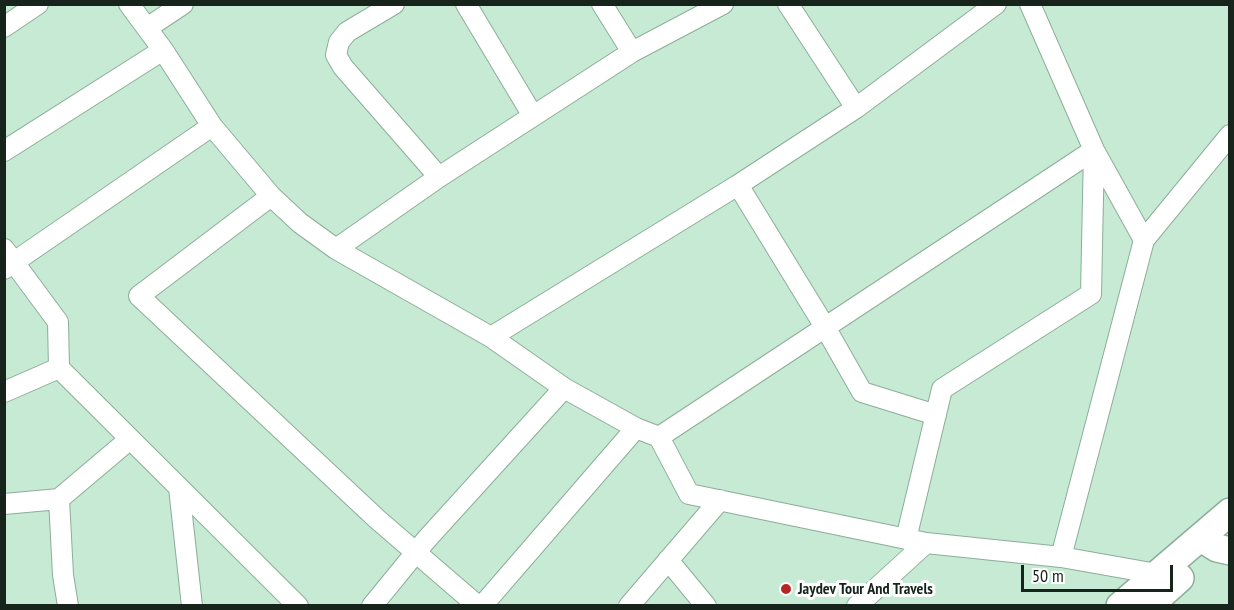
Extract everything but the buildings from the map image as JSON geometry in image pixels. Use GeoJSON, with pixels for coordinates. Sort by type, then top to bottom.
{"type":"FeatureCollection","features":[{"type":"Feature","properties":{"kind":"street"},"geometry":{"type":"LineString","coordinates":[[4,27],[38,4]]}},
{"type":"Feature","properties":{"kind":"street"},"geometry":{"type":"LineString","coordinates":[[129,4],[163,50],[212,126],[272,196],[300,224],[336,249],[491,337],[564,388],[636,428],[659,437],[688,494],[926,543],[1061,557],[1157,574]]}},
{"type":"Feature","properties":{"kind":"street"},"geometry":{"type":"LineString","coordinates":[[147,28],[183,4]]}},
{"type":"Feature","properties":{"kind":"street"},"geometry":{"type":"LineString","coordinates":[[394,4],[347,32],[339,42],[336,55],[343,67],[439,177]]}},
{"type":"Feature","properties":{"kind":"street"},"geometry":{"type":"LineString","coordinates":[[466,4],[533,116]]}},
{"type":"Feature","properties":{"kind":"street"},"geometry":{"type":"LineString","coordinates":[[602,4],[632,52]]}},
{"type":"Feature","properties":{"kind":"street"},"geometry":{"type":"LineString","coordinates":[[336,249],[439,177],[632,52],[723,4]]}},
{"type":"Feature","properties":{"kind":"street"},"geometry":{"type":"LineString","coordinates":[[788,4],[856,108]]}},
{"type":"Feature","properties":{"kind":"street"},"geometry":{"type":"LineString","coordinates":[[491,337],[738,185],[856,108],[996,4]]}},
{"type":"Feature","properties":{"kind":"street"},"geometry":{"type":"LineString","coordinates":[[1030,4],[1094,150],[1144,240]]}},
{"type":"Feature","properties":{"kind":"street"},"geometry":{"type":"LineString","coordinates":[[4,151],[163,50]]}},
{"type":"Feature","properties":{"kind":"street"},"geometry":{"type":"LineString","coordinates":[[212,126],[8,260],[58,322],[59,368],[298,606]]}},
{"type":"Feature","properties":{"kind":"street"},"geometry":{"type":"LineString","coordinates":[[1061,557],[1144,240],[1230,135]]}},
{"type":"Feature","properties":{"kind":"street"},"geometry":{"type":"LineString","coordinates":[[659,437],[1094,150]]}},
{"type":"Feature","properties":{"kind":"street"},"geometry":{"type":"LineString","coordinates":[[906,539],[942,389],[1091,294],[1094,150]]}},
{"type":"Feature","properties":{"kind":"street"},"geometry":{"type":"LineString","coordinates":[[738,185],[862,392],[936,415]]}},
{"type":"Feature","properties":{"kind":"street"},"geometry":{"type":"LineString","coordinates":[[272,196],[139,296],[377,519],[480,606],[636,428]]}},
{"type":"Feature","properties":{"kind":"street"},"geometry":{"type":"LineString","coordinates":[[4,392],[59,368]]}},
{"type":"Feature","properties":{"kind":"street"},"geometry":{"type":"LineString","coordinates":[[372,606],[416,553],[564,388]]}},
{"type":"Feature","properties":{"kind":"street"},"geometry":{"type":"LineString","coordinates":[[4,504],[59,498],[130,439]]}},
{"type":"Feature","properties":{"kind":"street"},"geometry":{"type":"LineString","coordinates":[[179,488],[192,606]]}},
{"type":"Feature","properties":{"kind":"street"},"geometry":{"type":"LineString","coordinates":[[59,498],[63,575],[68,606]]}},
{"type":"Feature","properties":{"kind":"street"},"geometry":{"type":"LineString","coordinates":[[629,606],[720,500]]}},
{"type":"Feature","properties":{"kind":"street"},"geometry":{"type":"LineString","coordinates":[[1149,606],[1219,543],[1230,512]]}},
{"type":"Feature","properties":{"kind":"street"},"geometry":{"type":"LineString","coordinates":[[857,606],[926,543]]}},
{"type":"Feature","properties":{"kind":"street"},"geometry":{"type":"LineString","coordinates":[[1120,606],[1157,574],[1219,543]]}},
{"type":"Feature","properties":{"kind":"street"},"geometry":{"type":"LineString","coordinates":[[668,560],[706,606]]}},
{"type":"Feature","properties":{"kind":"place","name":"Jaydev Tour And Travels"},"geometry":{"type":"Point","coordinates":[786,589]}}]}
